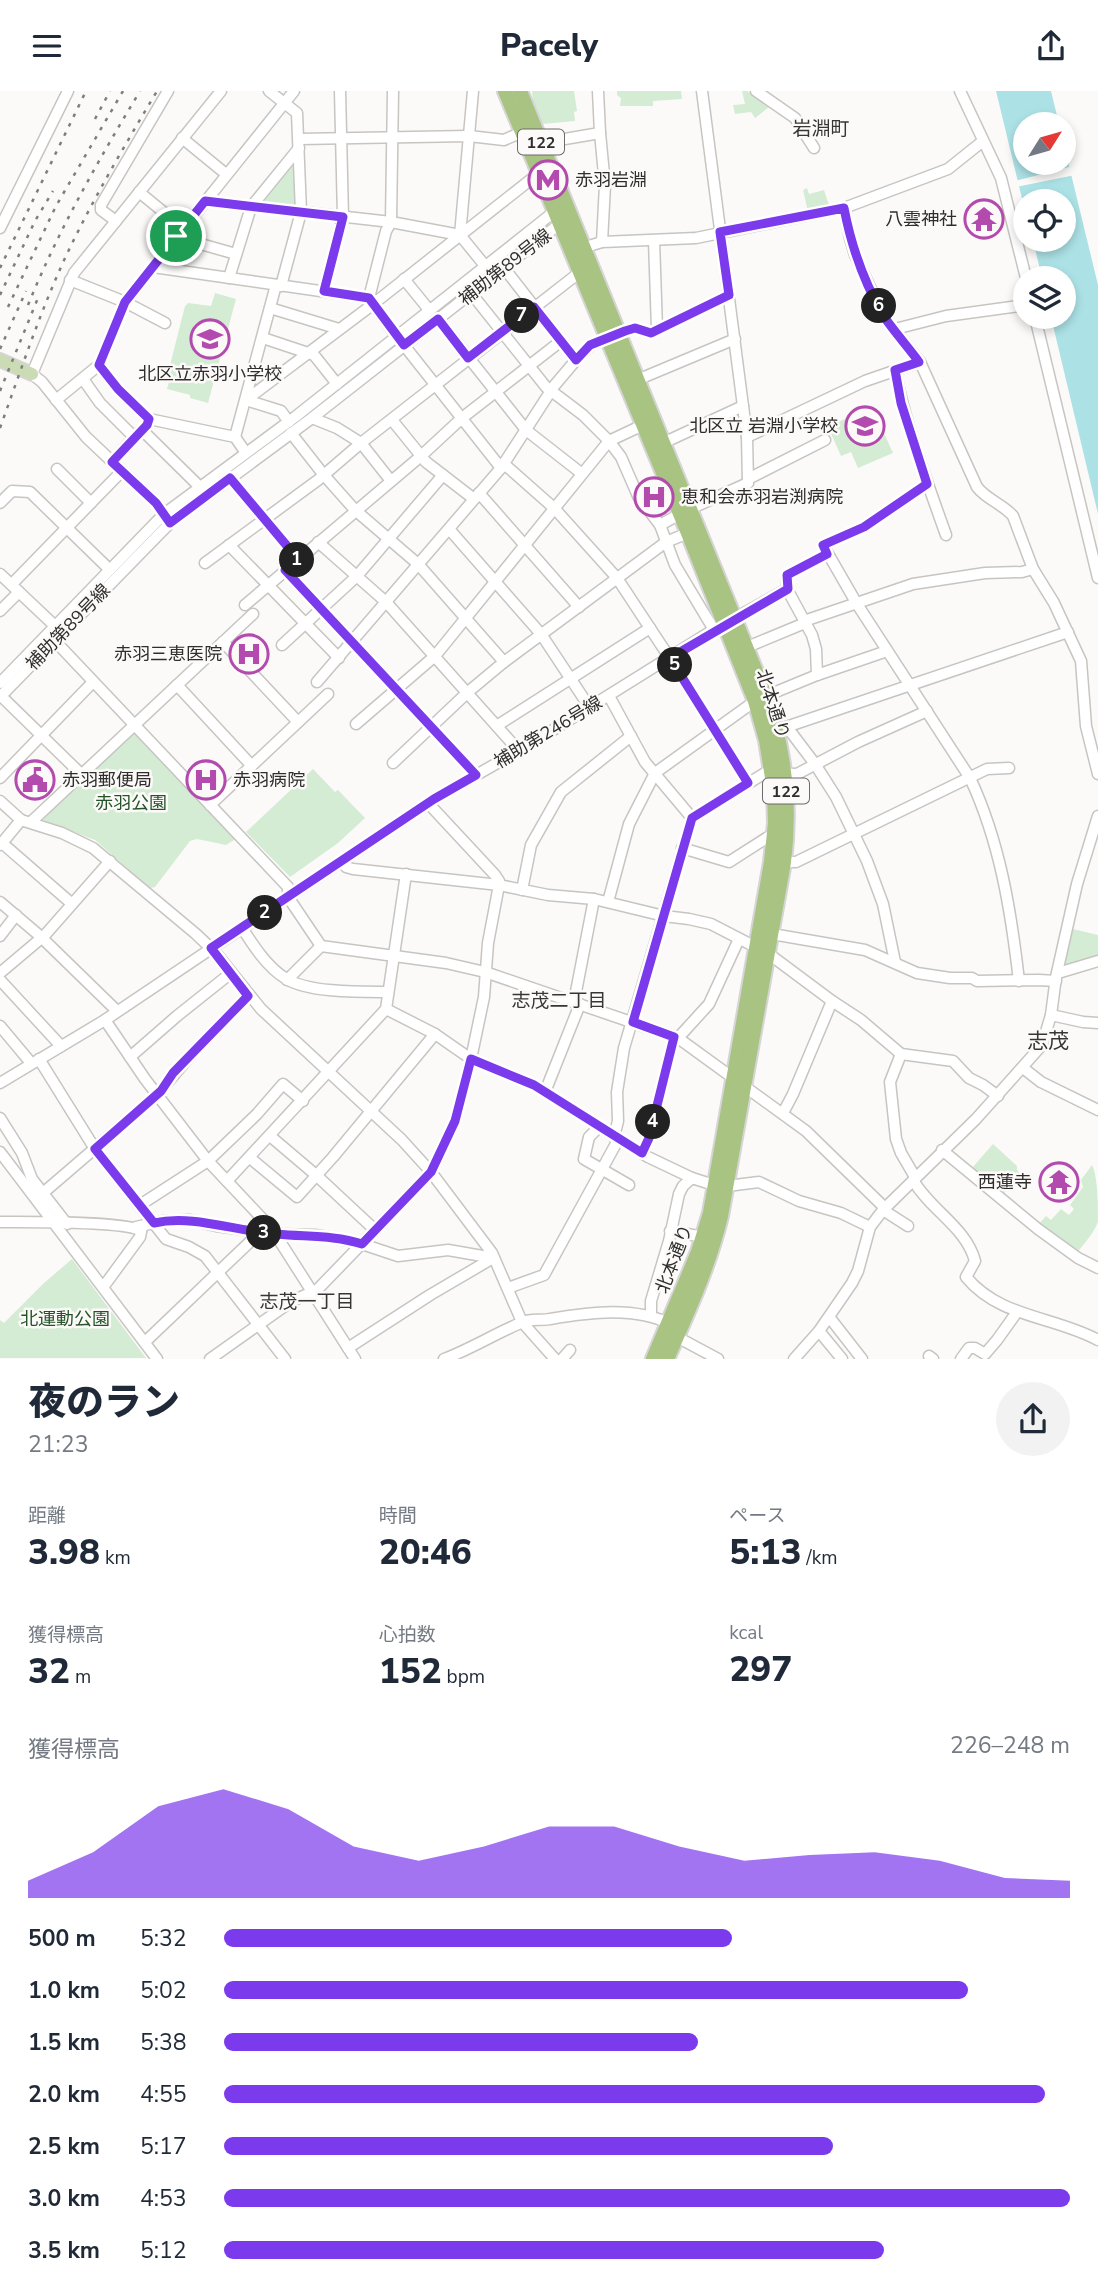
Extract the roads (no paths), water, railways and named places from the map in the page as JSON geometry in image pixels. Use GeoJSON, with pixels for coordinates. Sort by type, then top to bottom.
{"type":"FeatureCollection","features":[{"type":"Feature","properties":{"kind":"highway","name":"北本通り"},"geometry":{"type":"LineString","coordinates":[[505,91],[540,173],[562,215],[613,336],[643,425],[685,512],[688,533],[725,625],[761,698],[782,728],[763,950],[720,1185],[712,1251],[676,1330],[653,1359]]}},
{"type":"Feature","properties":{"kind":"highway","name":"北本通り"},"geometry":{"type":"LineString","coordinates":[[520,91],[541,143],[562,215]]}},
{"type":"Feature","properties":{"kind":"highway","name":"北本通り"},"geometry":{"type":"LineString","coordinates":[[580,259],[613,336],[637,380],[663,443],[725,625],[747,647],[761,698],[766,740],[779,774],[788,812],[784,862],[772,934],[763,950]]}},
{"type":"Feature","properties":{"kind":"highway","name":"北本通り"},"geometry":{"type":"LineString","coordinates":[[667,1359],[720,1185]]}},
{"type":"Feature","properties":{"kind":"main road"},"geometry":{"type":"LineString","coordinates":[[0,360],[32,374]]}},
{"type":"Feature","properties":{"kind":"street"},"geometry":{"type":"LineString","coordinates":[[0,228],[68,91]]}},
{"type":"Feature","properties":{"kind":"street"},"geometry":{"type":"LineString","coordinates":[[116,221],[102,210],[101,205],[168,91]]}},
{"type":"Feature","properties":{"kind":"street"},"geometry":{"type":"LineString","coordinates":[[167,519],[156,503],[86,437],[40,379],[32,374],[74,273],[220,91]]}},
{"type":"Feature","properties":{"kind":"street"},"geometry":{"type":"LineString","coordinates":[[235,437],[301,212],[297,113],[269,91]]}},
{"type":"Feature","properties":{"kind":"street"},"geometry":{"type":"LineString","coordinates":[[56,400],[99,365],[125,302],[294,91]]}},
{"type":"Feature","properties":{"kind":"street"},"geometry":{"type":"LineString","coordinates":[[324,291],[343,217],[340,91]]}},
{"type":"Feature","properties":{"kind":"street"},"geometry":{"type":"LineString","coordinates":[[371,301],[386,231],[391,222],[393,91]]}},
{"type":"Feature","properties":{"kind":"street"},"geometry":{"type":"LineString","coordinates":[[460,235],[473,91]]}},
{"type":"Feature","properties":{"kind":"street"},"geometry":{"type":"LineString","coordinates":[[598,91],[605,185],[602,242]]}},
{"type":"Feature","properties":{"kind":"street"},"geometry":{"type":"LineString","coordinates":[[660,525],[748,483],[747,437],[702,91]]}},
{"type":"Feature","properties":{"kind":"street"},"geometry":{"type":"LineString","coordinates":[[756,91],[795,118],[814,148]]}},
{"type":"Feature","properties":{"kind":"street"},"geometry":{"type":"LineString","coordinates":[[960,91],[1001,177],[1023,266]]}},
{"type":"Feature","properties":{"kind":"street"},"geometry":{"type":"LineString","coordinates":[[229,278],[251,207],[299,143],[342,138],[393,137],[504,140],[522,132]]}},
{"type":"Feature","properties":{"kind":"street"},"geometry":{"type":"LineString","coordinates":[[541,143],[600,134]]}},
{"type":"Feature","properties":{"kind":"street"},"geometry":{"type":"LineString","coordinates":[[182,138],[226,174]]}},
{"type":"Feature","properties":{"kind":"street"},"geometry":{"type":"LineString","coordinates":[[205,563],[318,480],[534,307],[580,259],[602,242],[696,238],[844,208],[948,169],[984,141]]}},
{"type":"Feature","properties":{"kind":"street"},"geometry":{"type":"LineString","coordinates":[[246,400],[540,173]]}},
{"type":"Feature","properties":{"kind":"street"},"geometry":{"type":"LineString","coordinates":[[139,193],[179,232],[236,254]]}},
{"type":"Feature","properties":{"kind":"street"},"geometry":{"type":"LineString","coordinates":[[205,201],[391,222],[460,235],[486,267]]}},
{"type":"Feature","properties":{"kind":"street"},"geometry":{"type":"LineString","coordinates":[[844,208],[855,255],[884,317],[919,362],[977,487],[1008,509],[1013,516],[1033,569],[1054,603],[1081,660],[1086,726],[1098,774]]}},
{"type":"Feature","properties":{"kind":"street","name":"補助第89号線"},"geometry":{"type":"LineString","coordinates":[[0,683],[109,569],[167,519],[230,478],[312,418],[434,315],[486,267],[562,215]]}},
{"type":"Feature","properties":{"kind":"street","name":"補助第89号線"},"geometry":{"type":"LineString","coordinates":[[434,315],[471,293],[504,268],[562,215]]}},
{"type":"Feature","properties":{"kind":"street"},"geometry":{"type":"LineString","coordinates":[[654,241],[657,330]]}},
{"type":"Feature","properties":{"kind":"street"},"geometry":{"type":"LineString","coordinates":[[153,267],[324,291],[371,301],[461,418],[502,465],[554,508],[617,578],[748,783]]}},
{"type":"Feature","properties":{"kind":"street"},"geometry":{"type":"LineString","coordinates":[[504,268],[576,360]]}},
{"type":"Feature","properties":{"kind":"street"},"geometry":{"type":"LineString","coordinates":[[404,279],[526,431],[581,473]]}},
{"type":"Feature","properties":{"kind":"street"},"geometry":{"type":"LineString","coordinates":[[71,280],[125,302],[164,323]]}},
{"type":"Feature","properties":{"kind":"street"},"geometry":{"type":"LineString","coordinates":[[471,293],[551,392],[583,415],[609,441],[626,464],[638,496],[660,525],[676,565],[725,625]]}},
{"type":"Feature","properties":{"kind":"street"},"geometry":{"type":"LineString","coordinates":[[317,682],[502,465],[551,392],[590,345],[635,328],[651,333],[729,295]]}},
{"type":"Feature","properties":{"kind":"street"},"geometry":{"type":"LineString","coordinates":[[895,329],[946,316],[1013,307]]}},
{"type":"Feature","properties":{"kind":"street"},"geometry":{"type":"LineString","coordinates":[[271,308],[340,329]]}},
{"type":"Feature","properties":{"kind":"street"},"geometry":{"type":"LineString","coordinates":[[1038,329],[1098,578]]}},
{"type":"Feature","properties":{"kind":"street"},"geometry":{"type":"LineString","coordinates":[[263,338],[314,355],[337,384]]}},
{"type":"Feature","properties":{"kind":"street"},"geometry":{"type":"LineString","coordinates":[[637,380],[735,339]]}},
{"type":"Feature","properties":{"kind":"street","name":"補助第89号線"},"geometry":{"type":"LineString","coordinates":[[1,697],[200,487],[337,384],[401,341]]}},
{"type":"Feature","properties":{"kind":"street"},"geometry":{"type":"LineString","coordinates":[[245,605],[421,456],[461,418],[561,341]]}},
{"type":"Feature","properties":{"kind":"street"},"geometry":{"type":"LineString","coordinates":[[747,437],[865,381],[919,362]]}},
{"type":"Feature","properties":{"kind":"street"},"geometry":{"type":"LineString","coordinates":[[99,365],[118,389],[149,419],[235,437],[246,453]]}},
{"type":"Feature","properties":{"kind":"street"},"geometry":{"type":"LineString","coordinates":[[895,370],[901,403],[946,535]]}},
{"type":"Feature","properties":{"kind":"street"},"geometry":{"type":"LineString","coordinates":[[83,379],[100,403],[200,487]]}},
{"type":"Feature","properties":{"kind":"street"},"geometry":{"type":"LineString","coordinates":[[246,400],[281,411],[289,422]]}},
{"type":"Feature","properties":{"kind":"street"},"geometry":{"type":"LineString","coordinates":[[663,443],[743,406]]}},
{"type":"Feature","properties":{"kind":"street"},"geometry":{"type":"LineString","coordinates":[[312,418],[337,428],[361,443],[391,481]]}},
{"type":"Feature","properties":{"kind":"street"},"geometry":{"type":"LineString","coordinates":[[112,462],[149,419]]}},
{"type":"Feature","properties":{"kind":"street"},"geometry":{"type":"LineString","coordinates":[[392,419],[421,456],[443,475],[476,496],[579,607]]}},
{"type":"Feature","properties":{"kind":"street"},"geometry":{"type":"LineString","coordinates":[[356,724],[435,656],[609,441],[643,425]]}},
{"type":"Feature","properties":{"kind":"street"},"geometry":{"type":"LineString","coordinates":[[291,433],[355,510],[418,564],[503,662]]}},
{"type":"Feature","properties":{"kind":"street"},"geometry":{"type":"LineString","coordinates":[[748,479],[825,440]]}},
{"type":"Feature","properties":{"kind":"street"},"geometry":{"type":"LineString","coordinates":[[57,470],[91,503]]}},
{"type":"Feature","properties":{"kind":"street"},"geometry":{"type":"LineString","coordinates":[[0,611],[67,528],[122,471]]}},
{"type":"Feature","properties":{"kind":"street"},"geometry":{"type":"LineString","coordinates":[[282,645],[357,576],[443,475]]}},
{"type":"Feature","properties":{"kind":"street"},"geometry":{"type":"LineString","coordinates":[[230,478],[298,559]]}},
{"type":"Feature","properties":{"kind":"street"},"geometry":{"type":"LineString","coordinates":[[927,484],[864,527],[823,545],[857,604],[970,778],[1000,862],[1019,981]]}},
{"type":"Feature","properties":{"kind":"street"},"geometry":{"type":"LineString","coordinates":[[0,503],[9,492],[30,492],[109,569]]}},
{"type":"Feature","properties":{"kind":"street"},"geometry":{"type":"LineString","coordinates":[[449,529],[541,635],[590,708]]}},
{"type":"Feature","properties":{"kind":"street"},"geometry":{"type":"LineString","coordinates":[[393,763],[503,662],[666,542],[688,533]]}},
{"type":"Feature","properties":{"kind":"street"},"geometry":{"type":"LineString","coordinates":[[318,543],[386,602],[519,751]]}},
{"type":"Feature","properties":{"kind":"street"},"geometry":{"type":"LineString","coordinates":[[229,545],[339,657]]}},
{"type":"Feature","properties":{"kind":"street"},"geometry":{"type":"LineString","coordinates":[[817,675],[816,649],[812,635],[788,589],[787,575],[827,554]]}},
{"type":"Feature","properties":{"kind":"street"},"geometry":{"type":"LineString","coordinates":[[1093,557],[1098,570]]}},
{"type":"Feature","properties":{"kind":"street"},"geometry":{"type":"LineString","coordinates":[[747,647],[807,620],[913,584],[1033,569]]}},
{"type":"Feature","properties":{"kind":"street"},"geometry":{"type":"LineString","coordinates":[[285,570],[476,775]]}},
{"type":"Feature","properties":{"kind":"street"},"geometry":{"type":"LineString","coordinates":[[0,574],[55,626],[55,641],[288,887],[288,897],[321,946],[446,963],[485,972],[676,1037],[811,1135],[884,1209],[908,1226]]}},
{"type":"Feature","properties":{"kind":"street","name":"補助第246号線"},"geometry":{"type":"LineString","coordinates":[[3,1076],[35,1061],[105,1020],[428,803],[788,589]]}},
{"type":"Feature","properties":{"kind":"street"},"geometry":{"type":"LineString","coordinates":[[71,903],[1,844],[82,774],[253,614]]}},
{"type":"Feature","properties":{"kind":"street"},"geometry":{"type":"LineString","coordinates":[[498,725],[650,628]]}},
{"type":"Feature","properties":{"kind":"street"},"geometry":{"type":"LineString","coordinates":[[895,962],[883,904],[854,834],[836,797],[815,764],[782,728],[1068,632]]}},
{"type":"Feature","properties":{"kind":"street"},"geometry":{"type":"LineString","coordinates":[[223,642],[298,722]]}},
{"type":"Feature","properties":{"kind":"street"},"geometry":{"type":"LineString","coordinates":[[608,902],[629,824],[654,773],[761,698],[887,651]]}},
{"type":"Feature","properties":{"kind":"street"},"geometry":{"type":"LineString","coordinates":[[0,778],[93,682]]}},
{"type":"Feature","properties":{"kind":"street"},"geometry":{"type":"LineString","coordinates":[[177,685],[251,765]]}},
{"type":"Feature","properties":{"kind":"street"},"geometry":{"type":"LineString","coordinates":[[210,805],[328,694]]}},
{"type":"Feature","properties":{"kind":"street"},"geometry":{"type":"LineString","coordinates":[[609,696],[645,762],[692,818]]}},
{"type":"Feature","properties":{"kind":"street"},"geometry":{"type":"LineString","coordinates":[[1,697],[82,774]]}},
{"type":"Feature","properties":{"kind":"street"},"geometry":{"type":"LineString","coordinates":[[508,1288],[543,1277],[603,1170],[616,1138],[617,1100],[624,1048],[692,818],[765,773],[797,774],[891,726],[927,712]]}},
{"type":"Feature","properties":{"kind":"street"},"geometry":{"type":"LineString","coordinates":[[522,890],[531,845],[561,792],[631,736]]}},
{"type":"Feature","properties":{"kind":"street"},"geometry":{"type":"LineString","coordinates":[[784,862],[796,862],[987,769],[1009,768]]}},
{"type":"Feature","properties":{"kind":"street"},"geometry":{"type":"LineString","coordinates":[[0,801],[26,821],[80,841],[110,860],[197,934],[248,996],[402,1140],[431,1172],[480,1236],[494,1258],[522,1322],[555,1359]]}},
{"type":"Feature","properties":{"kind":"street"},"geometry":{"type":"LineString","coordinates":[[210,1359],[292,1301],[317,1290],[431,1172],[455,1121],[484,997],[488,943],[499,881],[428,803]]}},
{"type":"Feature","properties":{"kind":"street"},"geometry":{"type":"LineString","coordinates":[[794,1359],[830,1318],[858,1271],[870,1227],[884,1209],[998,1096],[1042,1045],[1051,1015],[1077,883],[1093,849],[1098,816]]}},
{"type":"Feature","properties":{"kind":"street"},"geometry":{"type":"LineString","coordinates":[[682,848],[729,862],[768,837],[774,838]]}},
{"type":"Feature","properties":{"kind":"street"},"geometry":{"type":"LineString","coordinates":[[0,973],[40,936],[45,935],[110,860]]}},
{"type":"Feature","properties":{"kind":"street"},"geometry":{"type":"LineString","coordinates":[[342,861],[346,867],[352,869],[499,885],[548,895],[594,899],[710,924],[763,950],[861,1020],[901,1054],[953,1061],[969,1078],[998,1096]]}},
{"type":"Feature","properties":{"kind":"street"},"geometry":{"type":"LineString","coordinates":[[227,1181],[387,1009],[406,874]]}},
{"type":"Feature","properties":{"kind":"street"},"geometry":{"type":"LineString","coordinates":[[545,1092],[577,1003],[594,899]]}},
{"type":"Feature","properties":{"kind":"street"},"geometry":{"type":"LineString","coordinates":[[0,902],[40,936],[117,1010]]}},
{"type":"Feature","properties":{"kind":"street"},"geometry":{"type":"LineString","coordinates":[[0,936],[16,915]]}},
{"type":"Feature","properties":{"kind":"street"},"geometry":{"type":"LineString","coordinates":[[242,928],[263,957],[286,980],[348,993],[388,992]]}},
{"type":"Feature","properties":{"kind":"street"},"geometry":{"type":"LineString","coordinates":[[772,934],[865,950],[917,973],[972,978],[976,981],[1019,981],[1057,977],[1098,961]]}},
{"type":"Feature","properties":{"kind":"street"},"geometry":{"type":"LineString","coordinates":[[642,1153],[649,1138],[676,1037],[709,1004],[739,939]]}},
{"type":"Feature","properties":{"kind":"street"},"geometry":{"type":"LineString","coordinates":[[286,980],[321,946]]}},
{"type":"Feature","properties":{"kind":"street"},"geometry":{"type":"LineString","coordinates":[[130,1057],[231,973]]}},
{"type":"Feature","properties":{"kind":"street"},"geometry":{"type":"LineString","coordinates":[[0,980],[61,1046]]}},
{"type":"Feature","properties":{"kind":"street"},"geometry":{"type":"LineString","coordinates":[[43,1193],[157,1095],[173,1073],[248,996]]}},
{"type":"Feature","properties":{"kind":"street"},"geometry":{"type":"LineString","coordinates":[[783,1113],[832,1001]]}},
{"type":"Feature","properties":{"kind":"street"},"geometry":{"type":"LineString","coordinates":[[387,1009],[435,1034],[471,1059],[545,1092],[616,1138],[692,1178],[720,1185],[762,1182],[799,1201],[834,1211],[870,1227]]}},
{"type":"Feature","properties":{"kind":"street"},"geometry":{"type":"LineString","coordinates":[[1051,1015],[1098,1023]]}},
{"type":"Feature","properties":{"kind":"street"},"geometry":{"type":"LineString","coordinates":[[105,1020],[157,1095],[208,1161],[275,1234],[355,1359]]}},
{"type":"Feature","properties":{"kind":"street"},"geometry":{"type":"LineString","coordinates":[[0,1026],[35,1061],[95,1149],[166,1239],[203,1255],[285,1359]]}},
{"type":"Feature","properties":{"kind":"street"},"geometry":{"type":"LineString","coordinates":[[250,1158],[297,1197],[435,1034]]}},
{"type":"Feature","properties":{"kind":"street"},"geometry":{"type":"LineString","coordinates":[[901,1054],[890,1082],[896,1139],[924,1195],[963,1236],[973,1252],[975,1261],[966,1277],[986,1296],[1017,1312],[1077,1329],[1098,1341]]}},
{"type":"Feature","properties":{"kind":"street"},"geometry":{"type":"LineString","coordinates":[[1023,1068],[1050,1087],[1098,1110]]}},
{"type":"Feature","properties":{"kind":"street"},"geometry":{"type":"LineString","coordinates":[[140,1205],[208,1161],[257,1114],[283,1084],[303,1101]]}},
{"type":"Feature","properties":{"kind":"street"},"geometry":{"type":"LineString","coordinates":[[0,1118],[22,1153],[32,1179],[61,1224],[157,1359]]}},
{"type":"Feature","properties":{"kind":"street"},"geometry":{"type":"LineString","coordinates":[[599,1127],[589,1137],[584,1159],[629,1185]]}},
{"type":"Feature","properties":{"kind":"street"},"geometry":{"type":"LineString","coordinates":[[270,1136],[375,1230]]}},
{"type":"Feature","properties":{"kind":"street"},"geometry":{"type":"LineString","coordinates":[[942,1150],[1038,1229],[1078,1258],[1097,1264]]}},
{"type":"Feature","properties":{"kind":"street"},"geometry":{"type":"LineString","coordinates":[[0,1152],[61,1224]]}},
{"type":"Feature","properties":{"kind":"street"},"geometry":{"type":"LineString","coordinates":[[651,1315],[651,1301],[679,1194],[692,1178]]}},
{"type":"Feature","properties":{"kind":"street"},"geometry":{"type":"LineString","coordinates":[[0,1221],[140,1228],[154,1223],[190,1220],[256,1232],[315,1235],[362,1244],[398,1256],[448,1250],[494,1258]]}},
{"type":"Feature","properties":{"kind":"street"},"geometry":{"type":"LineString","coordinates":[[104,1286],[140,1237],[140,1228]]}},
{"type":"Feature","properties":{"kind":"street"},"geometry":{"type":"LineString","coordinates":[[670,1231],[704,1237]]}},
{"type":"Feature","properties":{"kind":"street"},"geometry":{"type":"LineString","coordinates":[[145,1342],[256,1235],[256,1232]]}},
{"type":"Feature","properties":{"kind":"street"},"geometry":{"type":"LineString","coordinates":[[348,1348],[494,1258]]}},
{"type":"Feature","properties":{"kind":"street"},"geometry":{"type":"LineString","coordinates":[[961,1359],[969,1348],[975,1348],[985,1354],[998,1341],[1017,1312]]}},
{"type":"Feature","properties":{"kind":"street"},"geometry":{"type":"LineString","coordinates":[[444,1359],[463,1355],[522,1322],[592,1313],[651,1315],[718,1359]]}},
{"type":"Feature","properties":{"kind":"street"},"geometry":{"type":"LineString","coordinates":[[830,1318],[862,1359]]}},
{"type":"Feature","properties":{"kind":"street"},"geometry":{"type":"LineString","coordinates":[[819,1331],[842,1359]]}},
{"type":"Feature","properties":{"kind":"street"},"geometry":{"type":"LineString","coordinates":[[562,1359],[570,1350]]}},
{"type":"Feature","properties":{"kind":"water"},"geometry":{"type":"Polygon","coordinates":[[[996,91],[1051,91],[1056,112],[1013,112],[1013,161],[996,91]]]}},
{"type":"Feature","properties":{"kind":"water"},"geometry":{"type":"Polygon","coordinates":[[[1016,175],[1071,175],[1075,189],[1020,189],[1016,175]]]}},
{"type":"Feature","properties":{"kind":"water"},"geometry":{"type":"Polygon","coordinates":[[[1076,194],[1098,285],[1098,514],[1054,329],[1076,329],[1076,266],[1039,266],[1036,252],[1076,252],[1076,194]]]}},
{"type":"Feature","properties":{"kind":"railway"},"geometry":{"type":"LineString","coordinates":[[0,268],[86,91]]}},
{"type":"Feature","properties":{"kind":"railway"},"geometry":{"type":"LineString","coordinates":[[95,119],[110,91]]}},
{"type":"Feature","properties":{"kind":"railway"},"geometry":{"type":"LineString","coordinates":[[8,307],[56,206],[123,91]]}},
{"type":"Feature","properties":{"kind":"railway"},"geometry":{"type":"LineString","coordinates":[[28,305],[80,196],[140,91]]}},
{"type":"Feature","properties":{"kind":"railway"},"geometry":{"type":"LineString","coordinates":[[0,428],[39,320],[66,256],[98,193],[157,91]]}},
{"type":"Feature","properties":{"kind":"railway"},"geometry":{"type":"LineString","coordinates":[[0,295],[35,221],[53,191]]}},
{"type":"Feature","properties":{"kind":"railway"},"geometry":{"type":"LineString","coordinates":[[0,349],[26,291]]}},
{"type":"Feature","properties":{"kind":"railway"},"geometry":{"type":"LineString","coordinates":[[0,391],[38,298]]}},
{"type":"Feature","properties":{"kind":"place","name":"赤羽岩淵"},"geometry":{"type":"Point","coordinates":[548,180]}},
{"type":"Feature","properties":{"kind":"place","name":"八雲神社"},"geometry":{"type":"Point","coordinates":[984,219]}},
{"type":"Feature","properties":{"kind":"place","name":"北区立赤羽小学校"},"geometry":{"type":"Point","coordinates":[210,339]}},
{"type":"Feature","properties":{"kind":"place","name":"北区立 岩淵小学校"},"geometry":{"type":"Point","coordinates":[865,426]}},
{"type":"Feature","properties":{"kind":"place","name":"恵和会赤羽岩渕病院"},"geometry":{"type":"Point","coordinates":[654,497]}},
{"type":"Feature","properties":{"kind":"place","name":"赤羽三恵医院"},"geometry":{"type":"Point","coordinates":[249,654]}},
{"type":"Feature","properties":{"kind":"place","name":"赤羽郵便局"},"geometry":{"type":"Point","coordinates":[35,780]}},
{"type":"Feature","properties":{"kind":"place","name":"赤羽病院"},"geometry":{"type":"Point","coordinates":[206,780]}},
{"type":"Feature","properties":{"kind":"place","name":"西蓮寺"},"geometry":{"type":"Point","coordinates":[1059,1182]}},
{"type":"Feature","properties":{"kind":"district","name":"岩淵町"},"geometry":{"type":"Point","coordinates":[821,128]}},
{"type":"Feature","properties":{"kind":"district","name":"志茂二丁目"},"geometry":{"type":"Point","coordinates":[559,1000]}},
{"type":"Feature","properties":{"kind":"district","name":"志茂"},"geometry":{"type":"Point","coordinates":[1048,1041]}},
{"type":"Feature","properties":{"kind":"district","name":"志茂一丁目"},"geometry":{"type":"Point","coordinates":[307,1301]}},
{"type":"Feature","properties":{"kind":"park label","name":"赤羽公園"},"geometry":{"type":"Point","coordinates":[131,803]}},
{"type":"Feature","properties":{"kind":"park label","name":"北運動公園"},"geometry":{"type":"Point","coordinates":[65,1319]}}]}
